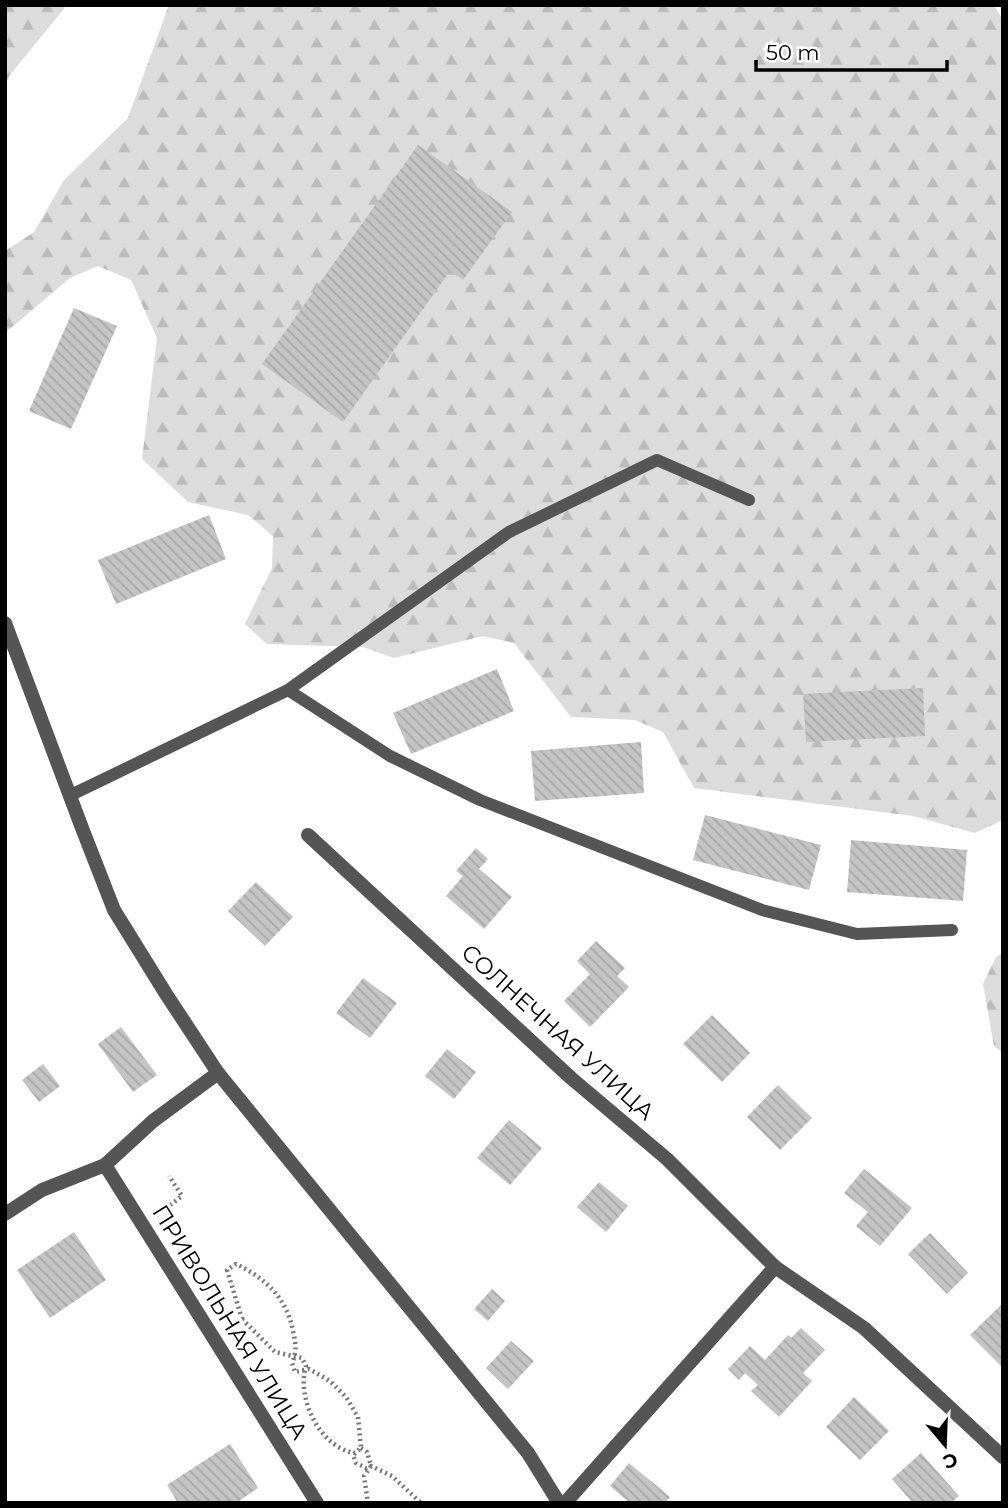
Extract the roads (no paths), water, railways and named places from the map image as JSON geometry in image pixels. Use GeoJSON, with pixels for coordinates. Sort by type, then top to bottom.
{"type":"FeatureCollection","features":[{"type":"Feature","properties":{"kind":"street"},"geometry":{"type":"LineString","coordinates":[[5,622],[114,910],[218,1073],[528,1453],[559,1503]]}},
{"type":"Feature","properties":{"kind":"street","name":"СОЛНЕЧНАЯ УЛИЦА"},"geometry":{"type":"LineString","coordinates":[[308,835],[571,1078],[667,1159],[775,1267],[864,1328],[1003,1457]]}},
{"type":"Feature","properties":{"kind":"street"},"geometry":{"type":"LineString","coordinates":[[5,1214],[42,1190],[105,1165],[153,1121],[218,1073]]}},
{"type":"Feature","properties":{"kind":"street","name":"ПРИВОЛЬНАЯ УЛИЦА"},"geometry":{"type":"LineString","coordinates":[[105,1165],[317,1503]]}},
{"type":"Feature","properties":{"kind":"street"},"geometry":{"type":"LineString","coordinates":[[565,1503],[775,1267]]}},
{"type":"Feature","properties":{"kind":"lane"},"geometry":{"type":"LineString","coordinates":[[71,795],[288,690],[509,531],[657,460],[748,500]]}},
{"type":"Feature","properties":{"kind":"lane"},"geometry":{"type":"LineString","coordinates":[[288,690],[390,756],[481,800],[762,910],[858,934],[952,930]]}}]}
